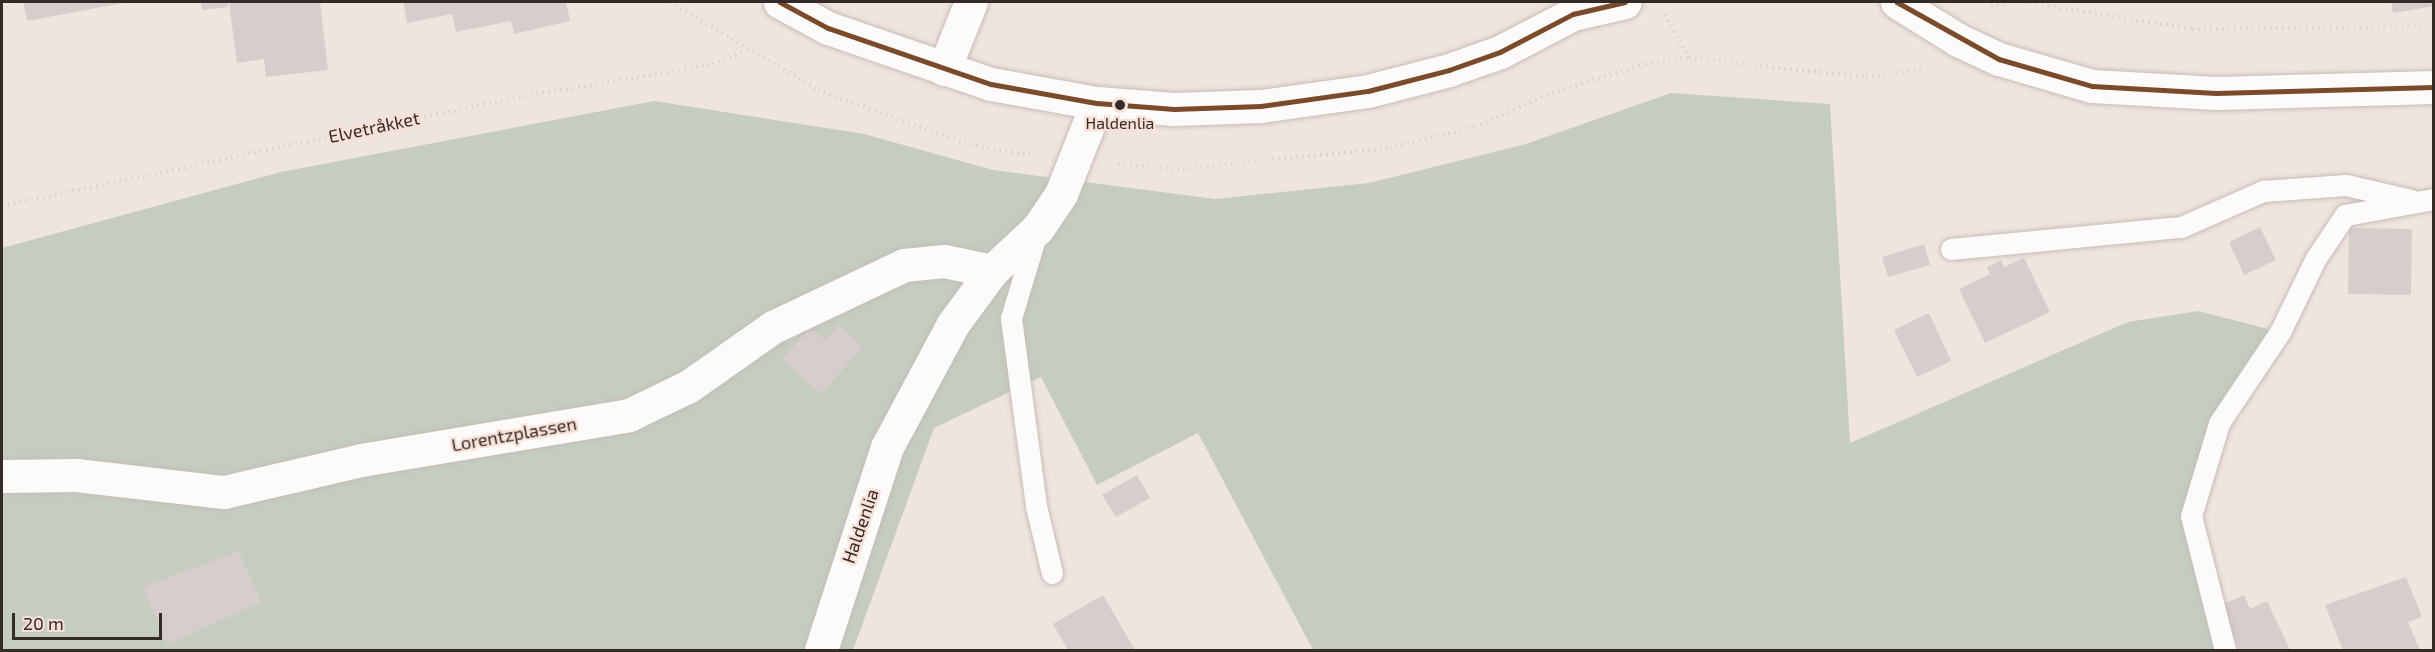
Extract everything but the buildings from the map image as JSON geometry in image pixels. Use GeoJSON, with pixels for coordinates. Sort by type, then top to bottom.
{"type":"FeatureCollection","features":[{"type":"Feature","properties":{"kind":"street"},"geometry":{"type":"LineString","coordinates":[[780,2],[828,28],[991,84],[1097,103],[1174,109],[1261,106],[1368,92],[1500,52],[1579,8],[1625,2]]}},
{"type":"Feature","properties":{"kind":"street"},"geometry":{"type":"LineString","coordinates":[[944,69],[971,2]]}},
{"type":"Feature","properties":{"kind":"street"},"geometry":{"type":"LineString","coordinates":[[1897,2],[1958,40],[1999,59],[2092,86],[2205,93],[2433,87]]}},
{"type":"Feature","properties":{"kind":"street","name":"Haldenlia"},"geometry":{"type":"LineString","coordinates":[[821,651],[887,447],[953,324],[992,271],[1038,228],[1061,194],[1097,103]]}},
{"type":"Feature","properties":{"kind":"street","name":"Lorentzplassen"},"geometry":{"type":"LineString","coordinates":[[2,476],[76,476],[224,492],[361,460],[629,415],[689,386],[773,327],[904,265],[944,261],[992,271]]}},
{"type":"Feature","properties":{"kind":"lane"},"geometry":{"type":"LineString","coordinates":[[1952,249],[2181,227],[2263,191],[2346,185],[2429,201]]}},
{"type":"Feature","properties":{"kind":"lane"},"geometry":{"type":"LineString","coordinates":[[2225,651],[2191,516],[2219,423],[2280,332],[2316,258],[2345,215],[2429,201]]}},
{"type":"Feature","properties":{"kind":"lane"},"geometry":{"type":"LineString","coordinates":[[1038,228],[1011,318],[1036,506],[1052,573]]}},
{"type":"Feature","properties":{"kind":"path"},"geometry":{"type":"LineString","coordinates":[[2024,2],[2192,29],[2433,26]]}},
{"type":"Feature","properties":{"kind":"path"},"geometry":{"type":"LineString","coordinates":[[1664,14],[1689,58]]}},
{"type":"Feature","properties":{"kind":"path","name":"Elvetråkket"},"geometry":{"type":"LineString","coordinates":[[2,206],[513,98],[707,66],[746,51]]}},
{"type":"Feature","properties":{"kind":"shaded area"},"geometry":{"type":"Polygon","coordinates":[[[1671,93],[1830,104],[1850,443],[2128,322],[2198,311],[2280,332],[2219,423],[2191,515],[2225,650],[1313,650],[1198,433],[1097,485],[1041,377],[934,428],[853,650],[2,650],[2,248],[281,172],[654,101],[864,134],[993,170],[1215,199],[1369,183],[1526,144],[1671,93]]]}},
{"type":"Feature","properties":{"kind":"transit line"},"geometry":{"type":"LineString","coordinates":[[780,2],[828,28],[991,84],[1097,103],[1174,109],[1261,106],[1368,91],[1449,70],[1500,52],[1573,14],[1625,2]]}},
{"type":"Feature","properties":{"kind":"transit line"},"geometry":{"type":"LineString","coordinates":[[1897,2],[1999,59],[2092,86],[2216,93],[2434,87]]}},
{"type":"Feature","properties":{"kind":"place","name":"Haldenlia"},"geometry":{"type":"Point","coordinates":[1120,105]}}]}
